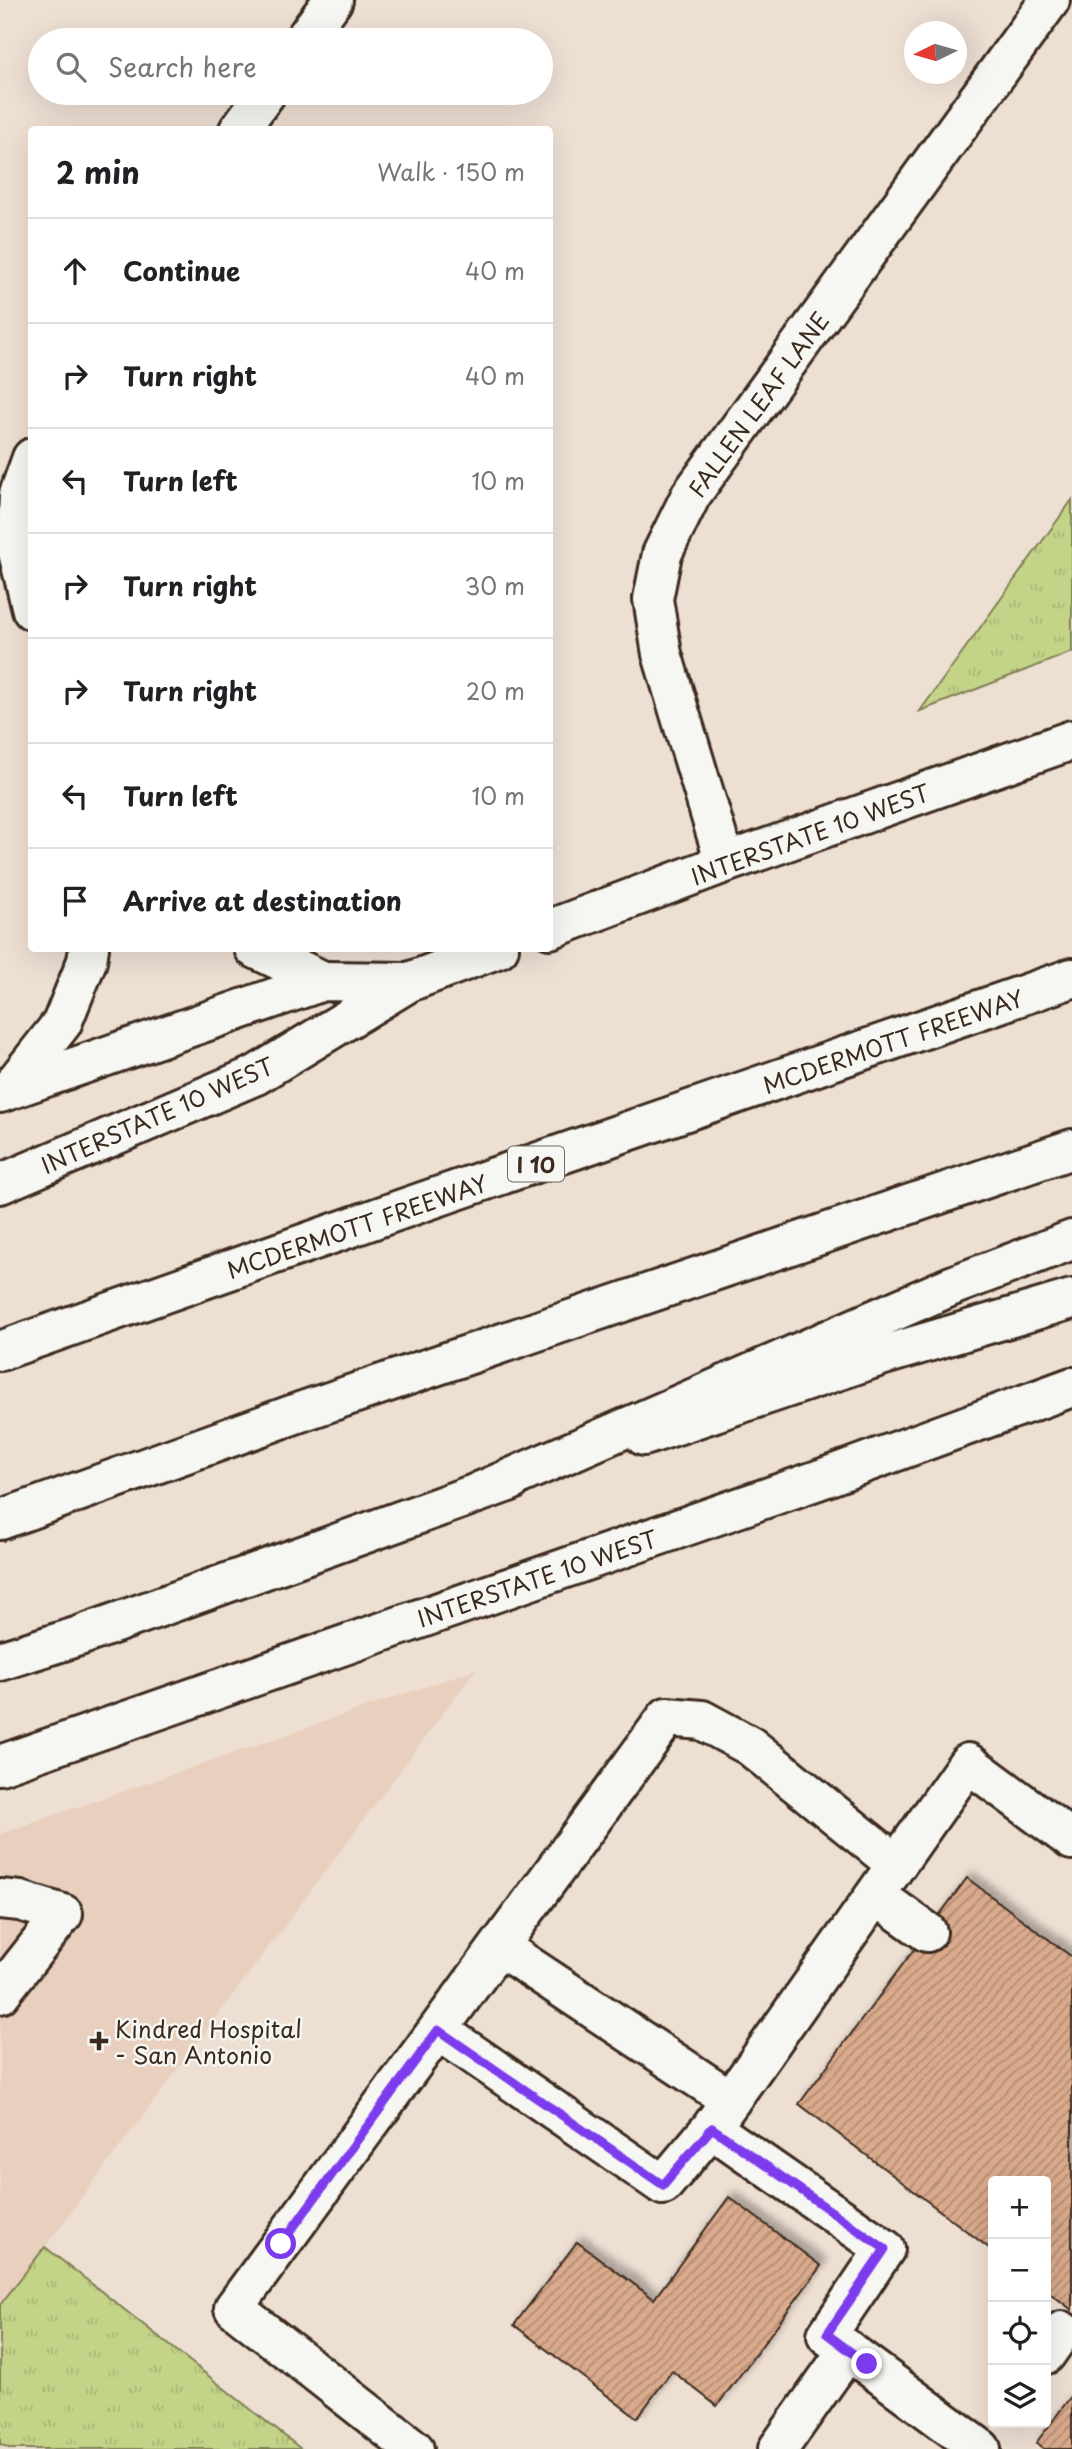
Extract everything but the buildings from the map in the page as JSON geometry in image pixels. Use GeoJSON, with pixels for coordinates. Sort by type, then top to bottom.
{"type":"FeatureCollection","features":[{"type":"Feature","properties":{"kind":"main road"},"geometry":{"type":"LineString","coordinates":[[313,28],[333,0]]}},
{"type":"Feature","properties":{"kind":"main road","name":"FALLEN LEAF LANE"},"geometry":{"type":"LineString","coordinates":[[725,863],[662,654],[653,599],[662,554],[691,495],[1050,0]]}},
{"type":"Feature","properties":{"kind":"main road"},"geometry":{"type":"LineString","coordinates":[[242,126],[257,105]]}},
{"type":"Feature","properties":{"kind":"main road"},"geometry":{"type":"LineString","coordinates":[[28,469],[19,494],[17,548],[28,593]]}},
{"type":"Feature","properties":{"kind":"main road","name":"INTERSTATE 10 WEST"},"geometry":{"type":"LineString","coordinates":[[553,928],[725,863],[1072,740]]}},
{"type":"Feature","properties":{"kind":"main road"},"geometry":{"type":"LineString","coordinates":[[5,1091],[62,1023],[88,952]]}},
{"type":"Feature","properties":{"kind":"main road"},"geometry":{"type":"LineString","coordinates":[[262,952],[323,981]]}},
{"type":"Feature","properties":{"kind":"main road","name":"INTERSTATE 10 WEST"},"geometry":{"type":"LineString","coordinates":[[0,1184],[256,1075],[409,982],[488,952]]}},
{"type":"Feature","properties":{"kind":"main road","name":"MCDERMOTT FREEWAY"},"geometry":{"type":"LineString","coordinates":[[0,1351],[1072,978]]}},
{"type":"Feature","properties":{"kind":"main road"},"geometry":{"type":"LineString","coordinates":[[5,1091],[323,981],[409,982]]}},
{"type":"Feature","properties":{"kind":"main road"},"geometry":{"type":"LineString","coordinates":[[0,1520],[316,1406],[1072,1149]]}},
{"type":"Feature","properties":{"kind":"main road"},"geometry":{"type":"LineString","coordinates":[[479,1492],[954,1285],[1072,1240]]}},
{"type":"Feature","properties":{"kind":"main road"},"geometry":{"type":"LineString","coordinates":[[0,1661],[79,1636],[479,1492],[884,1355],[1072,1299]]}},
{"type":"Feature","properties":{"kind":"main road","name":"INTERSTATE 10 WEST"},"geometry":{"type":"LineString","coordinates":[[0,1765],[817,1480],[1072,1387]]}},
{"type":"Feature","properties":{"kind":"main road"},"geometry":{"type":"LineString","coordinates":[[414,2449],[234,2308],[667,1717],[702,1720],[750,1746],[896,1864]]}},
{"type":"Feature","properties":{"kind":"main road"},"geometry":{"type":"LineString","coordinates":[[438,2030],[663,2185],[721,2114],[968,1763],[1072,1840]]}},
{"type":"Feature","properties":{"kind":"main road"},"geometry":{"type":"LineString","coordinates":[[875,1895],[927,1932]]}},
{"type":"Feature","properties":{"kind":"main road"},"geometry":{"type":"LineString","coordinates":[[0,1899],[20,1901],[63,1914],[0,1994]]}},
{"type":"Feature","properties":{"kind":"main road"},"geometry":{"type":"LineString","coordinates":[[500,1947],[721,2114],[885,2249],[827,2334],[985,2439]]}},
{"type":"Feature","properties":{"kind":"main road"},"geometry":{"type":"LineString","coordinates":[[778,2449],[848,2350]]}},
{"type":"Feature","properties":{"kind":"shaded area","name":"Kindred Hospital - San Antonio"},"geometry":{"type":"Polygon","coordinates":[[[476,1669],[45,2247],[0,2307],[0,1834],[476,1669]]]}},
{"type":"Feature","properties":{"kind":"green space"},"geometry":{"type":"Polygon","coordinates":[[[1072,500],[1072,652],[920,711],[1072,500]]]}},
{"type":"Feature","properties":{"kind":"green space"},"geometry":{"type":"Polygon","coordinates":[[[45,2247],[301,2449],[11,2449],[0,2444],[0,2305],[45,2247]]]}},
{"type":"Feature","properties":{"kind":"place","name":"Kindred Hospital - San Antonio"},"geometry":{"type":"Point","coordinates":[99,2041]}},
{"type":"Feature","properties":{"kind":"route"},"geometry":{"type":"LineString","coordinates":[[281,2244],[438,2030],[663,2185],[712,2128],[885,2249],[827,2334],[867,2364]]}}]}
